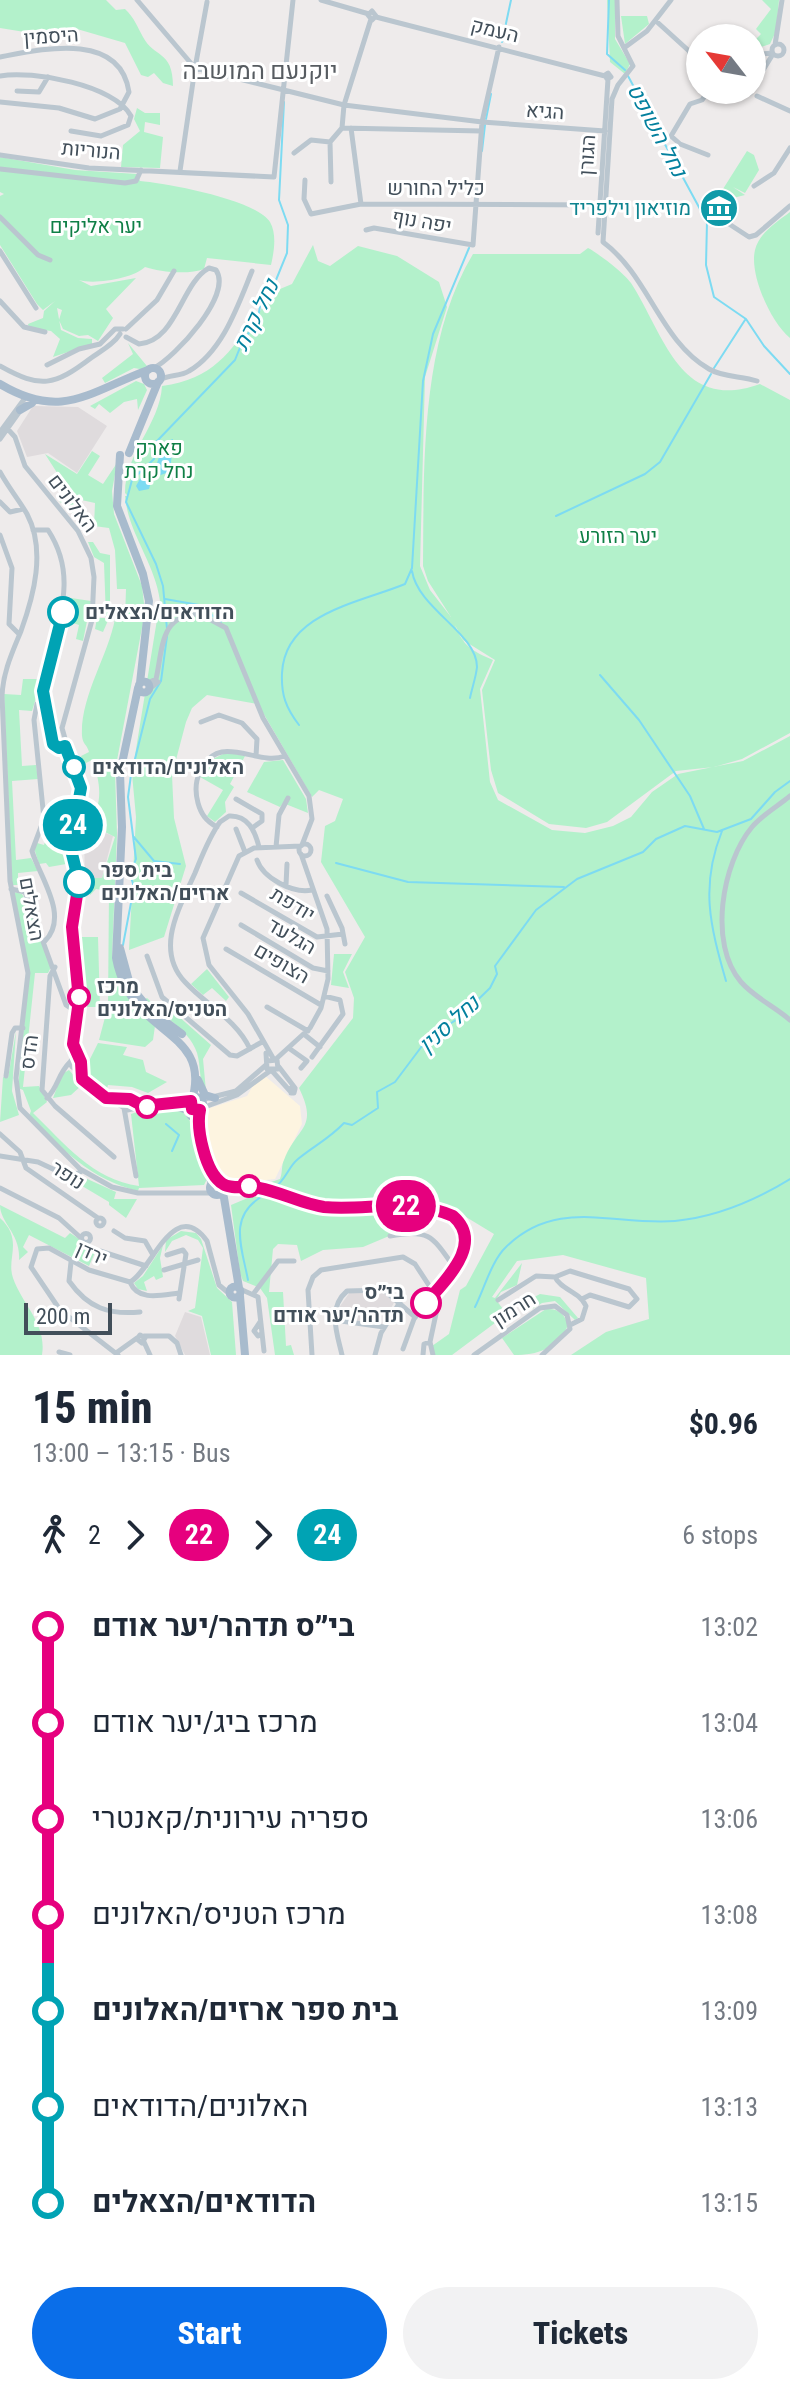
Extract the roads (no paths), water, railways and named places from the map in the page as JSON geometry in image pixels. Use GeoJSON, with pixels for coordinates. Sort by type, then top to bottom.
{"type":"FeatureCollection","features":[{"type":"Feature","properties":{"kind":"main road"},"geometry":{"type":"LineString","coordinates":[[0,386],[26,400],[52,407],[81,404],[137,378],[157,375]]}},
{"type":"Feature","properties":{"kind":"main road"},"geometry":{"type":"LineString","coordinates":[[157,375],[125,454],[120,478],[123,511],[154,593],[144,686],[124,773],[127,827],[121,957],[141,999],[183,1036],[193,1049],[198,1080],[194,1124]]}},
{"type":"Feature","properties":{"kind":"main road"},"geometry":{"type":"LineString","coordinates":[[20,410],[26,400]]}},
{"type":"Feature","properties":{"kind":"main road"},"geometry":{"type":"LineString","coordinates":[[121,766],[144,686],[149,601],[145,581],[117,506],[125,454]]}},
{"type":"Feature","properties":{"kind":"main road"},"geometry":{"type":"LineString","coordinates":[[146,634],[121,766],[116,958],[121,978],[136,1003],[179,1039],[188,1051],[202,1141],[217,1188],[239,1292],[243,1355]]}},
{"type":"Feature","properties":{"kind":"main road"},"geometry":{"type":"LineString","coordinates":[[198,1080],[205,1095],[215,1098]]}},
{"type":"Feature","properties":{"kind":"main road"},"geometry":{"type":"LineString","coordinates":[[175,1105],[187,1110],[217,1188]]}},
{"type":"Feature","properties":{"kind":"street"},"geometry":{"type":"LineString","coordinates":[[137,0],[195,68]]}},
{"type":"Feature","properties":{"kind":"street"},"geometry":{"type":"LineString","coordinates":[[283,90],[293,0]]}},
{"type":"Feature","properties":{"kind":"street","name":"העמק"},"geometry":{"type":"LineString","coordinates":[[321,0],[372,17],[608,77],[624,78]]}},
{"type":"Feature","properties":{"kind":"street"},"geometry":{"type":"LineString","coordinates":[[617,0],[618,36],[633,66],[612,99],[601,232],[603,242],[625,261],[679,345],[709,370],[757,381]]}},
{"type":"Feature","properties":{"kind":"street"},"geometry":{"type":"LineString","coordinates":[[624,48],[656,21],[671,0]]}},
{"type":"Feature","properties":{"kind":"street"},"geometry":{"type":"LineString","coordinates":[[766,65],[780,50],[782,0]]}},
{"type":"Feature","properties":{"kind":"street"},"geometry":{"type":"LineString","coordinates":[[180,171],[207,2]]}},
{"type":"Feature","properties":{"kind":"street"},"geometry":{"type":"LineString","coordinates":[[331,182],[330,142],[342,128],[344,105],[372,17]]}},
{"type":"Feature","properties":{"kind":"street"},"geometry":{"type":"LineString","coordinates":[[656,21],[686,48]]}},
{"type":"Feature","properties":{"kind":"street"},"geometry":{"type":"LineString","coordinates":[[474,204],[482,122],[499,47]]}},
{"type":"Feature","properties":{"kind":"street","name":"היסמין"},"geometry":{"type":"LineString","coordinates":[[1,55],[68,48],[94,51],[111,61],[126,79],[128,97],[124,106]]}},
{"type":"Feature","properties":{"kind":"street","name":"הגיא"},"geometry":{"type":"LineString","coordinates":[[195,68],[344,105],[482,122],[605,131]]}},
{"type":"Feature","properties":{"kind":"street"},"geometry":{"type":"LineString","coordinates":[[0,76],[48,77],[89,89],[124,106],[132,119],[124,128],[96,137],[71,131]]}},
{"type":"Feature","properties":{"kind":"street"},"geometry":{"type":"LineString","coordinates":[[17,91],[39,92],[48,77]]}},
{"type":"Feature","properties":{"kind":"street","name":"הגורן"},"geometry":{"type":"LineString","coordinates":[[601,232],[608,77]]}},
{"type":"Feature","properties":{"kind":"street","name":"הנוריות"},"geometry":{"type":"LineString","coordinates":[[0,155],[78,167],[274,177],[283,90]]}},
{"type":"Feature","properties":{"kind":"street"},"geometry":{"type":"LineString","coordinates":[[766,98],[790,111]]}},
{"type":"Feature","properties":{"kind":"street"},"geometry":{"type":"LineString","coordinates":[[0,102],[59,108],[95,119],[107,117],[124,106]]}},
{"type":"Feature","properties":{"kind":"street"},"geometry":{"type":"LineString","coordinates":[[690,104],[671,136],[680,144],[708,155]]}},
{"type":"Feature","properties":{"kind":"street"},"geometry":{"type":"LineString","coordinates":[[342,128],[481,131]]}},
{"type":"Feature","properties":{"kind":"street"},"geometry":{"type":"LineString","coordinates":[[351,128],[361,204]]}},
{"type":"Feature","properties":{"kind":"street"},"geometry":{"type":"LineString","coordinates":[[294,153],[311,140],[330,142]]}},
{"type":"Feature","properties":{"kind":"street"},"geometry":{"type":"LineString","coordinates":[[754,186],[774,173],[790,148]]}},
{"type":"Feature","properties":{"kind":"street"},"geometry":{"type":"LineString","coordinates":[[0,169],[125,183],[136,181],[141,170]]}},
{"type":"Feature","properties":{"kind":"street"},"geometry":{"type":"LineString","coordinates":[[305,180],[304,199],[310,224]]}},
{"type":"Feature","properties":{"kind":"street","name":"כליל החורש"},"geometry":{"type":"LineString","coordinates":[[309,213],[342,210],[361,204],[600,205]]}},
{"type":"Feature","properties":{"kind":"street","name":"יפה נוף"},"geometry":{"type":"LineString","coordinates":[[366,230],[374,228],[473,245],[474,204]]}},
{"type":"Feature","properties":{"kind":"street"},"geometry":{"type":"LineString","coordinates":[[726,222],[749,237],[756,235],[790,206]]}},
{"type":"Feature","properties":{"kind":"street"},"geometry":{"type":"LineString","coordinates":[[0,217],[38,255],[50,260]]}},
{"type":"Feature","properties":{"kind":"street"},"geometry":{"type":"LineString","coordinates":[[0,251],[36,308]]}},
{"type":"Feature","properties":{"kind":"street"},"geometry":{"type":"LineString","coordinates":[[124,334],[142,345],[150,341],[175,316],[201,273],[209,268],[216,270],[220,278],[210,306],[192,334],[157,375]]}},
{"type":"Feature","properties":{"kind":"street"},"geometry":{"type":"LineString","coordinates":[[0,366],[27,380],[52,382],[71,373],[124,334],[156,301],[174,271]]}},
{"type":"Feature","properties":{"kind":"street"},"geometry":{"type":"LineString","coordinates":[[157,375],[189,371],[214,345],[232,318],[252,271]]}},
{"type":"Feature","properties":{"kind":"street"},"geometry":{"type":"LineString","coordinates":[[0,301],[24,327],[45,332]]}},
{"type":"Feature","properties":{"kind":"street"},"geometry":{"type":"LineString","coordinates":[[47,365],[74,350],[124,334]]}},
{"type":"Feature","properties":{"kind":"street"},"geometry":{"type":"LineString","coordinates":[[0,439],[26,400]]}},
{"type":"Feature","properties":{"kind":"street"},"geometry":{"type":"LineString","coordinates":[[0,432],[20,410]]}},
{"type":"Feature","properties":{"kind":"street","name":"האלונים"},"geometry":{"type":"LineString","coordinates":[[7,427],[32,474],[74,524],[93,567],[94,609],[64,714],[65,746],[81,795],[70,846],[79,889],[72,927],[78,1013],[74,1063]]}},
{"type":"Feature","properties":{"kind":"street","name":"הצאלים"},"geometry":{"type":"LineString","coordinates":[[0,472],[33,530],[36,570],[19,634],[2,672],[2,766],[11,889],[28,973],[16,1087],[20,1108],[82,1171],[133,1193],[197,1192],[217,1188]]}},
{"type":"Feature","properties":{"kind":"street"},"geometry":{"type":"LineString","coordinates":[[0,502],[10,512],[23,509]]}},
{"type":"Feature","properties":{"kind":"street"},"geometry":{"type":"LineString","coordinates":[[33,530],[45,528],[52,535],[65,601],[44,697],[53,744],[59,748],[65,746]]}},
{"type":"Feature","properties":{"kind":"street"},"geometry":{"type":"LineString","coordinates":[[0,535],[12,568],[9,624],[19,634]]}},
{"type":"Feature","properties":{"kind":"street"},"geometry":{"type":"LineString","coordinates":[[47,1098],[64,1068],[74,1063],[92,1090],[127,1107],[196,1104],[237,1095],[306,1033],[324,996],[329,937],[312,890],[305,849],[311,804],[260,712],[230,634],[215,619],[195,614],[174,622],[161,643],[156,679],[144,686]]}},
{"type":"Feature","properties":{"kind":"street"},"geometry":{"type":"LineString","coordinates":[[44,697],[37,704],[34,720],[44,819],[32,851],[51,895],[53,927],[45,941]]}},
{"type":"Feature","properties":{"kind":"street"},"geometry":{"type":"LineString","coordinates":[[201,722],[219,715],[242,723],[257,739],[256,756]]}},
{"type":"Feature","properties":{"kind":"street"},"geometry":{"type":"LineString","coordinates":[[217,827],[204,817],[196,791],[199,774],[208,760],[220,751],[234,750],[271,760],[285,756]]}},
{"type":"Feature","properties":{"kind":"street"},"geometry":{"type":"LineString","coordinates":[[790,796],[754,824],[742,841],[728,870],[723,898],[724,943],[734,971],[749,990],[790,1020]]}},
{"type":"Feature","properties":{"kind":"street"},"geometry":{"type":"LineString","coordinates":[[276,847],[279,815],[288,798]]}},
{"type":"Feature","properties":{"kind":"street"},"geometry":{"type":"LineString","coordinates":[[236,799],[262,814],[262,821],[252,828]]}},
{"type":"Feature","properties":{"kind":"street"},"geometry":{"type":"LineString","coordinates":[[250,1049],[232,1024],[185,982],[171,956],[173,923],[217,827],[225,818],[234,815],[252,828],[259,847]]}},
{"type":"Feature","properties":{"kind":"street"},"geometry":{"type":"LineString","coordinates":[[236,829],[245,852]]}},
{"type":"Feature","properties":{"kind":"street"},"geometry":{"type":"LineString","coordinates":[[292,1090],[273,1065],[248,1014],[209,965],[203,949],[206,926],[234,863],[245,852],[259,847],[305,849]]}},
{"type":"Feature","properties":{"kind":"street"},"geometry":{"type":"LineString","coordinates":[[257,860],[263,872],[286,885],[300,892],[312,890]]}},
{"type":"Feature","properties":{"kind":"street"},"geometry":{"type":"LineString","coordinates":[[286,885],[287,864]]}},
{"type":"Feature","properties":{"kind":"street"},"geometry":{"type":"LineString","coordinates":[[11,889],[25,892],[55,967],[66,1005],[78,1013]]}},
{"type":"Feature","properties":{"kind":"street","name":"יודפת"},"geometry":{"type":"LineString","coordinates":[[241,893],[313,935],[329,937]]}},
{"type":"Feature","properties":{"kind":"street"},"geometry":{"type":"LineString","coordinates":[[327,896],[345,944]]}},
{"type":"Feature","properties":{"kind":"street","name":"הגלעד"},"geometry":{"type":"LineString","coordinates":[[241,925],[313,968],[328,971]]}},
{"type":"Feature","properties":{"kind":"street"},"geometry":{"type":"LineString","coordinates":[[329,937],[343,934]]}},
{"type":"Feature","properties":{"kind":"street","name":"הצופים"},"geometry":{"type":"LineString","coordinates":[[226,949],[321,1005]]}},
{"type":"Feature","properties":{"kind":"street"},"geometry":{"type":"LineString","coordinates":[[147,956],[157,988],[166,1000],[230,1055],[263,1043]]}},
{"type":"Feature","properties":{"kind":"street","name":"הדס"},"geometry":{"type":"LineString","coordinates":[[55,967],[50,981],[41,1084],[47,1098],[114,1157]]}},
{"type":"Feature","properties":{"kind":"street"},"geometry":{"type":"LineString","coordinates":[[312,1057],[336,1027],[344,1008],[340,1000],[324,996]]}},
{"type":"Feature","properties":{"kind":"street"},"geometry":{"type":"LineString","coordinates":[[267,1007],[306,1033],[320,1047]]}},
{"type":"Feature","properties":{"kind":"street"},"geometry":{"type":"LineString","coordinates":[[6,1076],[12,1033],[15,1028],[23,1028]]}},
{"type":"Feature","properties":{"kind":"street"},"geometry":{"type":"LineString","coordinates":[[290,1049],[307,1061],[301,1068]]}},
{"type":"Feature","properties":{"kind":"street"},"geometry":{"type":"LineString","coordinates":[[196,1104],[236,1091],[273,1065]]}},
{"type":"Feature","properties":{"kind":"street"},"geometry":{"type":"LineString","coordinates":[[136,1176],[127,1107],[133,1101],[147,1107]]}},
{"type":"Feature","properties":{"kind":"street","name":"נופר"},"geometry":{"type":"LineString","coordinates":[[0,1134],[20,1152],[26,1168],[98,1218]]}},
{"type":"Feature","properties":{"kind":"street"},"geometry":{"type":"LineString","coordinates":[[0,1156],[45,1164],[70,1177],[82,1171]]}},
{"type":"Feature","properties":{"kind":"street"},"geometry":{"type":"LineString","coordinates":[[0,1188],[59,1218],[81,1238]]}},
{"type":"Feature","properties":{"kind":"street"},"geometry":{"type":"LineString","coordinates":[[217,1188],[252,1188],[321,1208],[392,1207],[445,1217],[456,1224],[462,1236],[460,1251],[453,1266],[414,1316],[404,1352]]}},
{"type":"Feature","properties":{"kind":"street"},"geometry":{"type":"LineString","coordinates":[[130,1282],[171,1232],[183,1228],[195,1230],[204,1236],[210,1246],[219,1285],[239,1292],[261,1321],[264,1351]]}},
{"type":"Feature","properties":{"kind":"street"},"geometry":{"type":"LineString","coordinates":[[114,1231],[125,1238],[145,1241],[153,1255]]}},
{"type":"Feature","properties":{"kind":"street"},"geometry":{"type":"LineString","coordinates":[[390,1236],[425,1234],[435,1241],[453,1266]]}},
{"type":"Feature","properties":{"kind":"street","name":"ירדן"},"geometry":{"type":"LineString","coordinates":[[117,1354],[60,1310],[30,1262],[37,1249],[45,1247],[71,1262],[115,1280],[130,1282],[135,1291],[144,1295],[179,1296],[186,1265]]}},
{"type":"Feature","properties":{"kind":"street"},"geometry":{"type":"LineString","coordinates":[[167,1255],[183,1250],[186,1265]]}},
{"type":"Feature","properties":{"kind":"street"},"geometry":{"type":"LineString","coordinates":[[100,1251],[146,1266]]}},
{"type":"Feature","properties":{"kind":"street"},"geometry":{"type":"LineString","coordinates":[[312,1355],[308,1290],[313,1277],[321,1270],[399,1256],[415,1264],[433,1292],[440,1295],[430,1342],[433,1355]]}},
{"type":"Feature","properties":{"kind":"street"},"geometry":{"type":"LineString","coordinates":[[164,1270],[198,1260]]}},
{"type":"Feature","properties":{"kind":"street"},"geometry":{"type":"LineString","coordinates":[[239,1292],[278,1261],[294,1261]]}},
{"type":"Feature","properties":{"kind":"street"},"geometry":{"type":"LineString","coordinates":[[71,1262],[69,1281],[91,1304],[111,1313],[140,1312]]}},
{"type":"Feature","properties":{"kind":"street"},"geometry":{"type":"LineString","coordinates":[[498,1300],[536,1276],[555,1277],[570,1271],[629,1289],[637,1299],[629,1307],[590,1295],[582,1299]]}},
{"type":"Feature","properties":{"kind":"street"},"geometry":{"type":"LineString","coordinates":[[542,1355],[564,1339],[570,1325],[585,1316],[582,1299],[558,1283],[555,1277]]}},
{"type":"Feature","properties":{"kind":"street"},"geometry":{"type":"LineString","coordinates":[[342,1355],[334,1320],[337,1302],[347,1291],[381,1289],[414,1316]]}},
{"type":"Feature","properties":{"kind":"street"},"geometry":{"type":"LineString","coordinates":[[414,1316],[433,1292]]}},
{"type":"Feature","properties":{"kind":"street"},"geometry":{"type":"LineString","coordinates":[[426,1303],[434,1301],[439,1309]]}},
{"type":"Feature","properties":{"kind":"street"},"geometry":{"type":"LineString","coordinates":[[375,1355],[384,1327],[400,1302]]}},
{"type":"Feature","properties":{"kind":"street","name":"חרמון"},"geometry":{"type":"LineString","coordinates":[[474,1355],[546,1306],[563,1310],[570,1325]]}},
{"type":"Feature","properties":{"kind":"street"},"geometry":{"type":"LineString","coordinates":[[334,1320],[384,1327]]}},
{"type":"Feature","properties":{"kind":"street"},"geometry":{"type":"LineString","coordinates":[[117,1354],[142,1339],[169,1336],[177,1343],[181,1355]]}},
{"type":"Feature","properties":{"kind":"street"},"geometry":{"type":"LineString","coordinates":[[142,1339],[150,1355]]}},
{"type":"Feature","properties":{"kind":"street"},"geometry":{"type":"LineString","coordinates":[[423,1355],[424,1344],[430,1342]]}},
{"type":"Feature","properties":{"kind":"street"},"geometry":{"type":"LineString","coordinates":[[59,1352],[70,1355]]}},
{"type":"Feature","properties":{"kind":"water"},"geometry":{"type":"Polygon","coordinates":[[[173,439],[171,463],[175,470],[152,478],[149,489],[139,491],[136,486],[141,477],[159,472],[161,465],[157,463],[164,442],[173,439]]]}},
{"type":"Feature","properties":{"kind":"waterway"},"geometry":{"type":"LineString","coordinates":[[502,42],[511,0]]}},
{"type":"Feature","properties":{"kind":"waterway","name":"נחל השופט"},"geometry":{"type":"LineString","coordinates":[[609,0],[607,54],[625,70]]}},
{"type":"Feature","properties":{"kind":"waterway","name":"נחל השופט"},"geometry":{"type":"LineString","coordinates":[[628,76],[707,222],[706,265],[714,297],[746,319],[764,346],[790,374]]}},
{"type":"Feature","properties":{"kind":"waterway"},"geometry":{"type":"LineString","coordinates":[[486,119],[491,94]]}},
{"type":"Feature","properties":{"kind":"waterway","name":"נחל קרת"},"geometry":{"type":"LineString","coordinates":[[167,629],[163,586],[156,564],[126,502],[132,480],[154,459],[157,441],[235,360],[243,340],[257,323],[261,301],[276,280],[287,253],[288,225],[279,200],[284,102]]}},
{"type":"Feature","properties":{"kind":"waterway"},"geometry":{"type":"LineString","coordinates":[[482,151],[485,125]]}},
{"type":"Feature","properties":{"kind":"waterway"},"geometry":{"type":"LineString","coordinates":[[299,725],[285,701],[282,688],[286,653],[296,636],[327,613],[405,584],[412,568],[423,381],[433,334],[469,248]]}},
{"type":"Feature","properties":{"kind":"waterway"},"geometry":{"type":"LineString","coordinates":[[714,368],[745,320]]}},
{"type":"Feature","properties":{"kind":"waterway"},"geometry":{"type":"LineString","coordinates":[[556,516],[645,474],[660,462],[711,374]]}},
{"type":"Feature","properties":{"kind":"waterway"},"geometry":{"type":"LineString","coordinates":[[412,571],[425,597],[468,643],[474,655],[477,667],[470,698]]}},
{"type":"Feature","properties":{"kind":"waterway"},"geometry":{"type":"LineString","coordinates":[[165,599],[199,605],[221,622]]}},
{"type":"Feature","properties":{"kind":"waterway","name":"נחל קרת"},"geometry":{"type":"LineString","coordinates":[[123,945],[134,887],[130,874],[136,859],[128,797],[131,775],[150,699],[161,681],[167,636]]}},
{"type":"Feature","properties":{"kind":"waterway"},"geometry":{"type":"LineString","coordinates":[[600,675],[639,720],[690,796],[704,829]]}},
{"type":"Feature","properties":{"kind":"waterway","name":"נחל סנין"},"geometry":{"type":"LineString","coordinates":[[274,1188],[298,1159],[344,1123],[352,1125],[378,1108],[377,1092],[395,1082],[428,1038],[459,1018],[490,988],[497,974],[495,966],[536,910],[577,879],[643,852],[656,839],[685,826],[717,832],[751,819],[775,792],[790,781]]}},
{"type":"Feature","properties":{"kind":"waterway"},"geometry":{"type":"LineString","coordinates":[[722,831],[709,888],[712,923],[726,981]]}},
{"type":"Feature","properties":{"kind":"waterway"},"geometry":{"type":"LineString","coordinates":[[133,836],[154,861],[180,864]]}},
{"type":"Feature","properties":{"kind":"waterway"},"geometry":{"type":"LineString","coordinates":[[336,863],[408,882],[564,887]]}},
{"type":"Feature","properties":{"kind":"waterway"},"geometry":{"type":"LineString","coordinates":[[166,1124],[179,1135],[172,1151]]}},
{"type":"Feature","properties":{"kind":"waterway"},"geometry":{"type":"LineString","coordinates":[[475,1307],[501,1253],[525,1232],[545,1223],[586,1217],[652,1222],[690,1219],[735,1206],[790,1179]]}},
{"type":"Feature","properties":{"kind":"waterway","name":"נחל סנין"},"geometry":{"type":"LineString","coordinates":[[248,1280],[241,1245],[241,1224],[244,1214],[261,1197]]}},
{"type":"Feature","properties":{"kind":"place","name":"מוזיאון וילפריד"},"geometry":{"type":"Point","coordinates":[719,208]}},
{"type":"Feature","properties":{"kind":"place","name":"הדודאים/הצאלים"},"geometry":{"type":"Point","coordinates":[63,612]}},
{"type":"Feature","properties":{"kind":"place","name":"האלונים/הדודאים"},"geometry":{"type":"Point","coordinates":[74,767]}},
{"type":"Feature","properties":{"kind":"place","name":"בית ספר ארזים/האלונים"},"geometry":{"type":"Point","coordinates":[79,882]}},
{"type":"Feature","properties":{"kind":"place","name":"מרכז הטניס/האלונים"},"geometry":{"type":"Point","coordinates":[79,997]}},
{"type":"Feature","properties":{"kind":"place","name":"בי״ס תדהר/יער אודם"},"geometry":{"type":"Point","coordinates":[426,1303]}},
{"type":"Feature","properties":{"kind":"district","name":"יוקנעם המושבה"},"geometry":{"type":"Point","coordinates":[260,71]}},
{"type":"Feature","properties":{"kind":"park label","name":"יער אליקים"},"geometry":{"type":"Point","coordinates":[96,226]}},
{"type":"Feature","properties":{"kind":"park label","name":"פארק נחל קרת"},"geometry":{"type":"Point","coordinates":[159,460]}},
{"type":"Feature","properties":{"kind":"park label","name":"יער הזורע"},"geometry":{"type":"Point","coordinates":[618,536]}}]}
